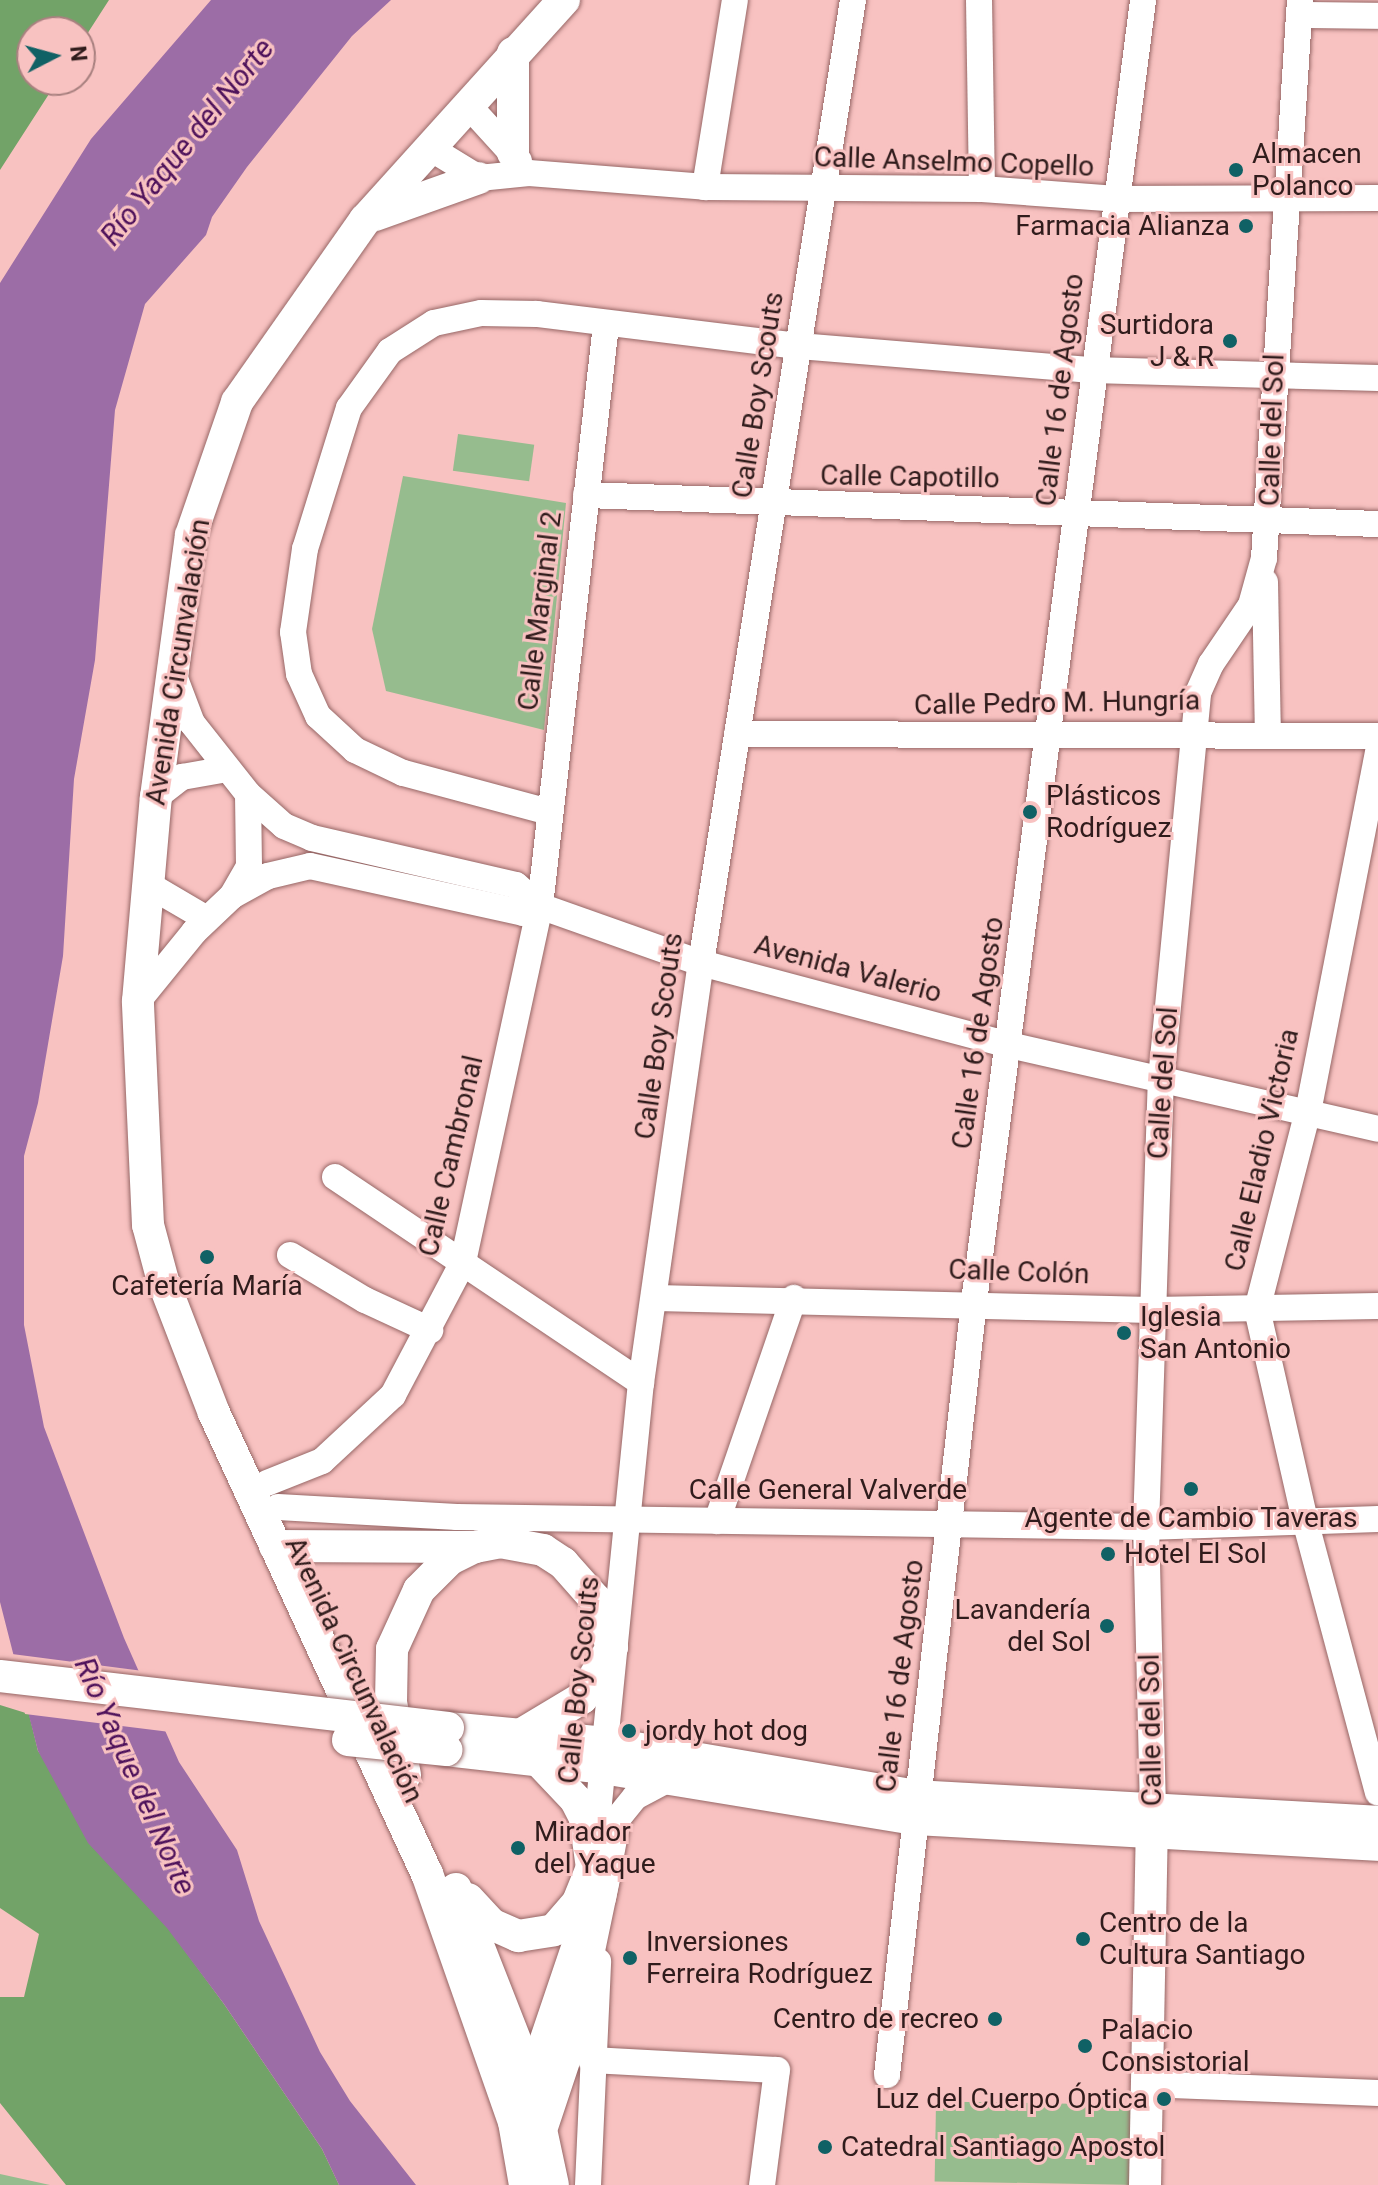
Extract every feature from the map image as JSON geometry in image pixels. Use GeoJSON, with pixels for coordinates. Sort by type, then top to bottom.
{"type":"FeatureCollection","features":[{"type":"Feature","properties":{"kind":"main road","name":"Avenida Circunvalación"},"geometry":{"type":"LineString","coordinates":[[525,2185],[530,2078],[443,1859],[405,1775],[214,1413],[163,1281],[148,1225],[138,1001],[156,797],[191,535],[237,402],[365,220],[564,0]]}},
{"type":"Feature","properties":{"kind":"main road"},"geometry":{"type":"LineString","coordinates":[[513,53],[521,163]]}},
{"type":"Feature","properties":{"kind":"main road"},"geometry":{"type":"LineString","coordinates":[[365,220],[479,178]]}},
{"type":"Feature","properties":{"kind":"main road","name":"Avenida Circunvalación"},"geometry":{"type":"LineString","coordinates":[[147,1158],[177,1275],[228,1405],[272,1495],[285,1546],[427,1874],[553,2185]]}},
{"type":"Feature","properties":{"kind":"main road"},"geometry":{"type":"LineString","coordinates":[[285,1546],[475,1547],[523,1543],[563,1563],[595,1599],[612,1647],[582,1698],[530,1747]]}},
{"type":"Feature","properties":{"kind":"main road"},"geometry":{"type":"LineString","coordinates":[[405,1775],[391,1702],[392,1649],[419,1590],[450,1559],[475,1547]]}},
{"type":"Feature","properties":{"kind":"main road"},"geometry":{"type":"LineString","coordinates":[[0,1676],[447,1739]]}},
{"type":"Feature","properties":{"kind":"main road"},"geometry":{"type":"LineString","coordinates":[[0,1695],[604,1756],[916,1808]]}},
{"type":"Feature","properties":{"kind":"main road"},"geometry":{"type":"LineString","coordinates":[[528,2123],[569,2046],[598,1873],[576,1800],[530,1747]]}},
{"type":"Feature","properties":{"kind":"main road"},"geometry":{"type":"LineString","coordinates":[[604,1756],[669,1779],[916,1808],[1152,1822],[1378,1845]]}},
{"type":"Feature","properties":{"kind":"main road"},"geometry":{"type":"LineString","coordinates":[[1152,1822],[1378,1822]]}},
{"type":"Feature","properties":{"kind":"main road","name":"Calle del Sol"},"geometry":{"type":"LineString","coordinates":[[1145,2185],[1152,1822]]}},
{"type":"Feature","properties":{"kind":"main road"},"geometry":{"type":"LineString","coordinates":[[443,1859],[480,1913],[502,1932],[518,1936],[554,1930],[567,1921],[598,1873]]}},
{"type":"Feature","properties":{"kind":"street"},"geometry":{"type":"LineString","coordinates":[[705,187],[735,0]]}},
{"type":"Feature","properties":{"kind":"street","name":"Calle Boy Scouts"},"geometry":{"type":"LineString","coordinates":[[588,2185],[604,1756],[612,1647],[641,1383],[656,1298],[701,963],[853,0]]}},
{"type":"Feature","properties":{"kind":"street"},"geometry":{"type":"LineString","coordinates":[[979,0],[982,189]]}},
{"type":"Feature","properties":{"kind":"street","name":"Calle 16 de Agosto"},"geometry":{"type":"LineString","coordinates":[[887,2075],[952,1522],[974,1302],[1050,736],[1092,370],[1143,0]]}},
{"type":"Feature","properties":{"kind":"street"},"geometry":{"type":"LineString","coordinates":[[1299,8],[1378,16]]}},
{"type":"Feature","properties":{"kind":"street","name":"Calle del Sol"},"geometry":{"type":"LineString","coordinates":[[1152,1822],[1146,1527],[1161,1079],[1191,733],[1198,693],[1211,664],[1251,605],[1264,558],[1272,376],[1299,8]]}},
{"type":"Feature","properties":{"kind":"street"},"geometry":{"type":"LineString","coordinates":[[467,104],[521,163]]}},
{"type":"Feature","properties":{"kind":"street"},"geometry":{"type":"LineString","coordinates":[[430,148],[479,178]]}},
{"type":"Feature","properties":{"kind":"street","name":"Calle Anselmo Copello"},"geometry":{"type":"LineString","coordinates":[[479,178],[521,163],[705,187],[982,189],[1117,199],[1378,198]]}},
{"type":"Feature","properties":{"kind":"street"},"geometry":{"type":"LineString","coordinates":[[549,812],[403,773],[355,750],[318,716],[299,674],[293,632],[305,549],[349,408],[390,351],[434,323],[481,313],[537,314],[606,325],[799,346],[1092,370],[1378,378]]}},
{"type":"Feature","properties":{"kind":"street","name":"Calle Marginal 2"},"geometry":{"type":"LineString","coordinates":[[540,906],[606,325]]}},
{"type":"Feature","properties":{"kind":"street","name":"Calle Capotillo"},"geometry":{"type":"LineString","coordinates":[[586,495],[773,506],[1378,524]]}},
{"type":"Feature","properties":{"kind":"street"},"geometry":{"type":"LineString","coordinates":[[1264,558],[1268,734]]}},
{"type":"Feature","properties":{"kind":"street","name":"Avenida Valerio"},"geometry":{"type":"LineString","coordinates":[[171,668],[192,723],[227,769],[248,794],[284,826],[312,838],[516,885],[540,906],[701,963],[1009,1045],[1378,1129]]}},
{"type":"Feature","properties":{"kind":"street","name":"Calle Pedro M. Hungría"},"geometry":{"type":"LineString","coordinates":[[737,734],[1050,736],[1191,733],[1378,736]]}},
{"type":"Feature","properties":{"kind":"street","name":"Calle Eladio Victoria"},"geometry":{"type":"LineString","coordinates":[[1378,752],[1308,1111],[1257,1309],[1306,1524],[1378,1793]]}},
{"type":"Feature","properties":{"kind":"street"},"geometry":{"type":"LineString","coordinates":[[156,797],[182,777],[227,769]]}},
{"type":"Feature","properties":{"kind":"street"},"geometry":{"type":"LineString","coordinates":[[232,896],[249,866],[253,843],[248,794]]}},
{"type":"Feature","properties":{"kind":"street","name":"Avenida Valerio"},"geometry":{"type":"LineString","coordinates":[[138,1001],[207,919],[232,896],[268,876],[310,866],[523,913],[540,906]]}},
{"type":"Feature","properties":{"kind":"street"},"geometry":{"type":"LineString","coordinates":[[149,885],[207,919]]}},
{"type":"Feature","properties":{"kind":"street","name":"Calle Cambronal"},"geometry":{"type":"LineString","coordinates":[[272,1495],[322,1461],[393,1395],[430,1330],[463,1262],[540,906]]}},
{"type":"Feature","properties":{"kind":"street"},"geometry":{"type":"LineString","coordinates":[[335,1177],[641,1383]]}},
{"type":"Feature","properties":{"kind":"street"},"geometry":{"type":"LineString","coordinates":[[290,1255],[365,1300],[430,1330]]}},
{"type":"Feature","properties":{"kind":"street","name":"Calle Colón"},"geometry":{"type":"LineString","coordinates":[[656,1298],[974,1302],[1151,1310],[1378,1306]]}},
{"type":"Feature","properties":{"kind":"street"},"geometry":{"type":"LineString","coordinates":[[717,1521],[794,1298]]}},
{"type":"Feature","properties":{"kind":"street","name":"Calle General Valverde"},"geometry":{"type":"LineString","coordinates":[[272,1495],[628,1520],[1146,1527],[1306,1524],[1378,1519]]}},
{"type":"Feature","properties":{"kind":"street","name":"Calle Boy Scouts"},"geometry":{"type":"LineString","coordinates":[[530,2078],[618,1818],[635,1797],[669,1779]]}},
{"type":"Feature","properties":{"kind":"street"},"geometry":{"type":"LineString","coordinates":[[591,2060],[777,2070],[762,2185]]}},
{"type":"Feature","properties":{"kind":"street"},"geometry":{"type":"LineString","coordinates":[[1146,2084],[1378,2093]]}},
{"type":"Feature","properties":{"kind":"green space"},"geometry":{"type":"Polygon","coordinates":[[[0,0],[109,0],[96,20],[96,16],[16,16],[16,96],[48,96],[0,170],[0,0]]]}},
{"type":"Feature","properties":{"kind":"green space"},"geometry":{"type":"Polygon","coordinates":[[[458,434],[534,445],[529,481],[453,471],[458,434]]]}},
{"type":"Feature","properties":{"kind":"green space"},"geometry":{"type":"Polygon","coordinates":[[[403,476],[566,503],[544,730],[386,691],[372,629],[403,476]]]}},
{"type":"Feature","properties":{"kind":"green space"},"geometry":{"type":"Polygon","coordinates":[[[0,1705],[29,1714],[38,1751],[224,2004],[322,2149],[339,2185],[66,2185],[0,2103],[0,1997],[24,1997],[39,1934],[0,1908],[0,1705]]]}},
{"type":"Feature","properties":{"kind":"green space"},"geometry":{"type":"Polygon","coordinates":[[[936,2101],[1140,2105],[1139,2185],[935,2181],[936,2101]]]}},
{"type":"Feature","properties":{"kind":"green space"},"geometry":{"type":"Polygon","coordinates":[[[0,2174],[50,2185],[0,2185],[0,2174]]]}},
{"type":"Feature","properties":{"kind":"water","name":"Río Yaque del Norte"},"geometry":{"type":"Polygon","coordinates":[[[211,0],[391,0],[352,36],[247,167],[212,217],[206,235],[145,304],[115,410],[95,660],[74,779],[63,956],[38,1103],[24,1156],[24,1325],[44,1427],[124,1638],[179,1762],[237,1850],[259,1921],[320,2052],[350,2101],[416,2185],[339,2185],[322,2149],[224,2004],[167,1928],[88,1843],[38,1751],[0,1602],[0,283],[91,139],[211,0]]]}},
{"type":"Feature","properties":{"kind":"pier"},"geometry":{"type":"Polygon","coordinates":[[[12,1654],[143,1671],[170,1732],[25,1714],[12,1654]]]}},
{"type":"Feature","properties":{"kind":"place","name":"Almacen Polanco"},"geometry":{"type":"Point","coordinates":[1236,170]}},
{"type":"Feature","properties":{"kind":"place","name":"Farmacia Alianza"},"geometry":{"type":"Point","coordinates":[1246,226]}},
{"type":"Feature","properties":{"kind":"place","name":"Surtidora J & R"},"geometry":{"type":"Point","coordinates":[1230,341]}},
{"type":"Feature","properties":{"kind":"place","name":"Plásticos Rodríguez"},"geometry":{"type":"Point","coordinates":[1030,812]}},
{"type":"Feature","properties":{"kind":"place","name":"Cafetería María"},"geometry":{"type":"Point","coordinates":[207,1257]}},
{"type":"Feature","properties":{"kind":"place","name":"Iglesia San Antonio"},"geometry":{"type":"Point","coordinates":[1124,1333]}},
{"type":"Feature","properties":{"kind":"place","name":"Agente de Cambio Taveras"},"geometry":{"type":"Point","coordinates":[1191,1489]}},
{"type":"Feature","properties":{"kind":"place","name":"Hotel El Sol"},"geometry":{"type":"Point","coordinates":[1108,1554]}},
{"type":"Feature","properties":{"kind":"place","name":"Lavandería del Sol"},"geometry":{"type":"Point","coordinates":[1107,1626]}},
{"type":"Feature","properties":{"kind":"place","name":"jordy hot dog"},"geometry":{"type":"Point","coordinates":[629,1731]}},
{"type":"Feature","properties":{"kind":"place","name":"Mirador del Yaque"},"geometry":{"type":"Point","coordinates":[518,1848]}},
{"type":"Feature","properties":{"kind":"place","name":"Centro de la Cultura Santiago"},"geometry":{"type":"Point","coordinates":[1083,1939]}},
{"type":"Feature","properties":{"kind":"place","name":"Inversiones Ferreira Rodríguez"},"geometry":{"type":"Point","coordinates":[630,1958]}},
{"type":"Feature","properties":{"kind":"place","name":"Centro de recreo"},"geometry":{"type":"Point","coordinates":[995,2019]}},
{"type":"Feature","properties":{"kind":"place","name":"Palacio Consistorial"},"geometry":{"type":"Point","coordinates":[1085,2046]}},
{"type":"Feature","properties":{"kind":"place","name":"Luz del Cuerpo Óptica"},"geometry":{"type":"Point","coordinates":[1164,2099]}},
{"type":"Feature","properties":{"kind":"place","name":"Catedral Santiago Apostol"},"geometry":{"type":"Point","coordinates":[825,2147]}}]}
